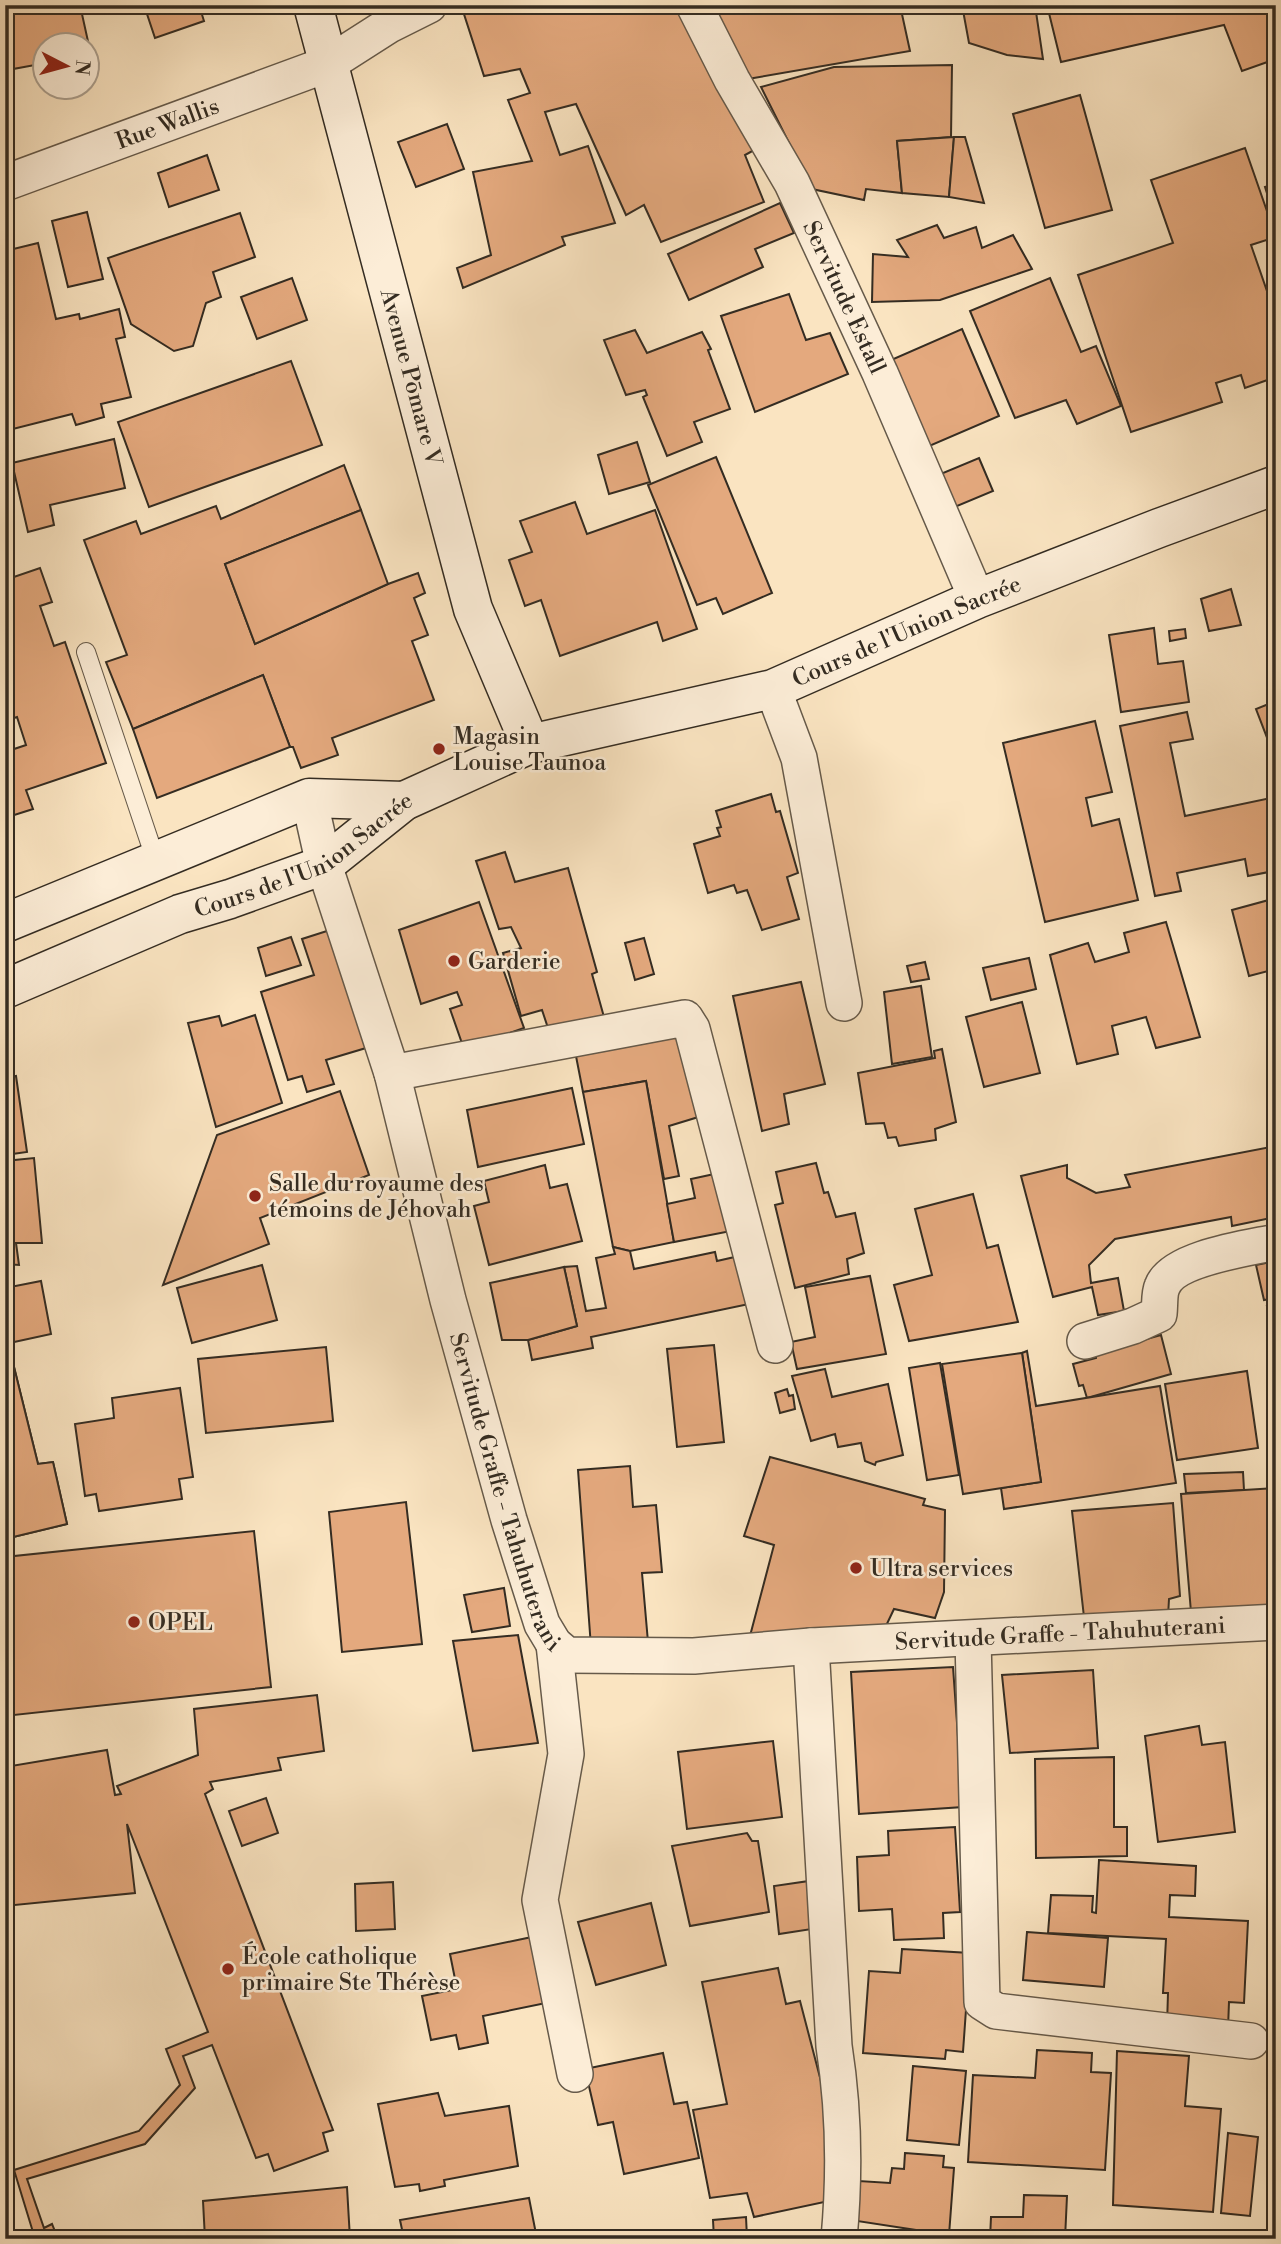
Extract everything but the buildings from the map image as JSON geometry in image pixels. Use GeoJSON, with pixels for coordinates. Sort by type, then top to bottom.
{"type":"FeatureCollection","features":[{"type":"Feature","properties":{"kind":"main road","name":"Avenue Pōmare V"},"geometry":{"type":"LineString","coordinates":[[311,7],[473,609],[530,744]]}},
{"type":"Feature","properties":{"kind":"main road","name":"Cours de l'Union Sacrée"},"geometry":{"type":"LineString","coordinates":[[5,989],[180,914],[324,865],[404,801],[530,744],[773,689],[976,599],[1276,485]]}},
{"type":"Feature","properties":{"kind":"main road","name":"Cours de l'Union Sacrée"},"geometry":{"type":"LineString","coordinates":[[5,923],[309,798],[404,801]]}},
{"type":"Feature","properties":{"kind":"street","name":"Rue Wallis"},"geometry":{"type":"LineString","coordinates":[[5,183],[328,64],[389,25],[429,5]]}},
{"type":"Feature","properties":{"kind":"street","name":"Servitude Estall"},"geometry":{"type":"LineString","coordinates":[[694,5],[732,80],[792,183],[880,373],[976,599]]}},
{"type":"Feature","properties":{"kind":"street"},"geometry":{"type":"LineString","coordinates":[[773,689],[799,758],[844,1003]]}},
{"type":"Feature","properties":{"kind":"street","name":"Servitude Graffe - Tahuhuterani"},"geometry":{"type":"LineString","coordinates":[[309,798],[324,865],[391,1073],[448,1300],[509,1520],[542,1623],[554,1644],[567,1655],[694,1656],[811,1646],[1276,1622]]}},
{"type":"Feature","properties":{"kind":"street"},"geometry":{"type":"LineString","coordinates":[[391,1073],[685,1018],[692,1029],[734,1181],[775,1345]]}},
{"type":"Feature","properties":{"kind":"street"},"geometry":{"type":"LineString","coordinates":[[1085,1341],[1133,1326],[1159,1314],[1162,1285],[1173,1273],[1194,1261],[1276,1242]]}},
{"type":"Feature","properties":{"kind":"street"},"geometry":{"type":"LineString","coordinates":[[973,1639],[982,2002],[996,2011],[1251,2042]]}},
{"type":"Feature","properties":{"kind":"street"},"geometry":{"type":"LineString","coordinates":[[554,1644],[566,1754],[540,1900],[575,2074]]}},
{"type":"Feature","properties":{"kind":"street"},"geometry":{"type":"LineString","coordinates":[[811,1646],[832,2021],[841,2091],[844,2161],[839,2239]]}},
{"type":"Feature","properties":{"kind":"lane"},"geometry":{"type":"LineString","coordinates":[[86,652],[156,862]]}},
{"type":"Feature","properties":{"kind":"place","name":"Magasin Louise Taunoa"},"geometry":{"type":"Point","coordinates":[439,749]}},
{"type":"Feature","properties":{"kind":"place","name":"Garderie"},"geometry":{"type":"Point","coordinates":[454,961]}},
{"type":"Feature","properties":{"kind":"place","name":"Salle du royaume des témoins de Jéhovah"},"geometry":{"type":"Point","coordinates":[255,1196]}},
{"type":"Feature","properties":{"kind":"place","name":"Ultra services"},"geometry":{"type":"Point","coordinates":[856,1568]}},
{"type":"Feature","properties":{"kind":"place","name":"OPEL"},"geometry":{"type":"Point","coordinates":[134,1622]}},
{"type":"Feature","properties":{"kind":"place","name":"École catholique primaire Ste Thérèse"},"geometry":{"type":"Point","coordinates":[228,1969]}}]}
